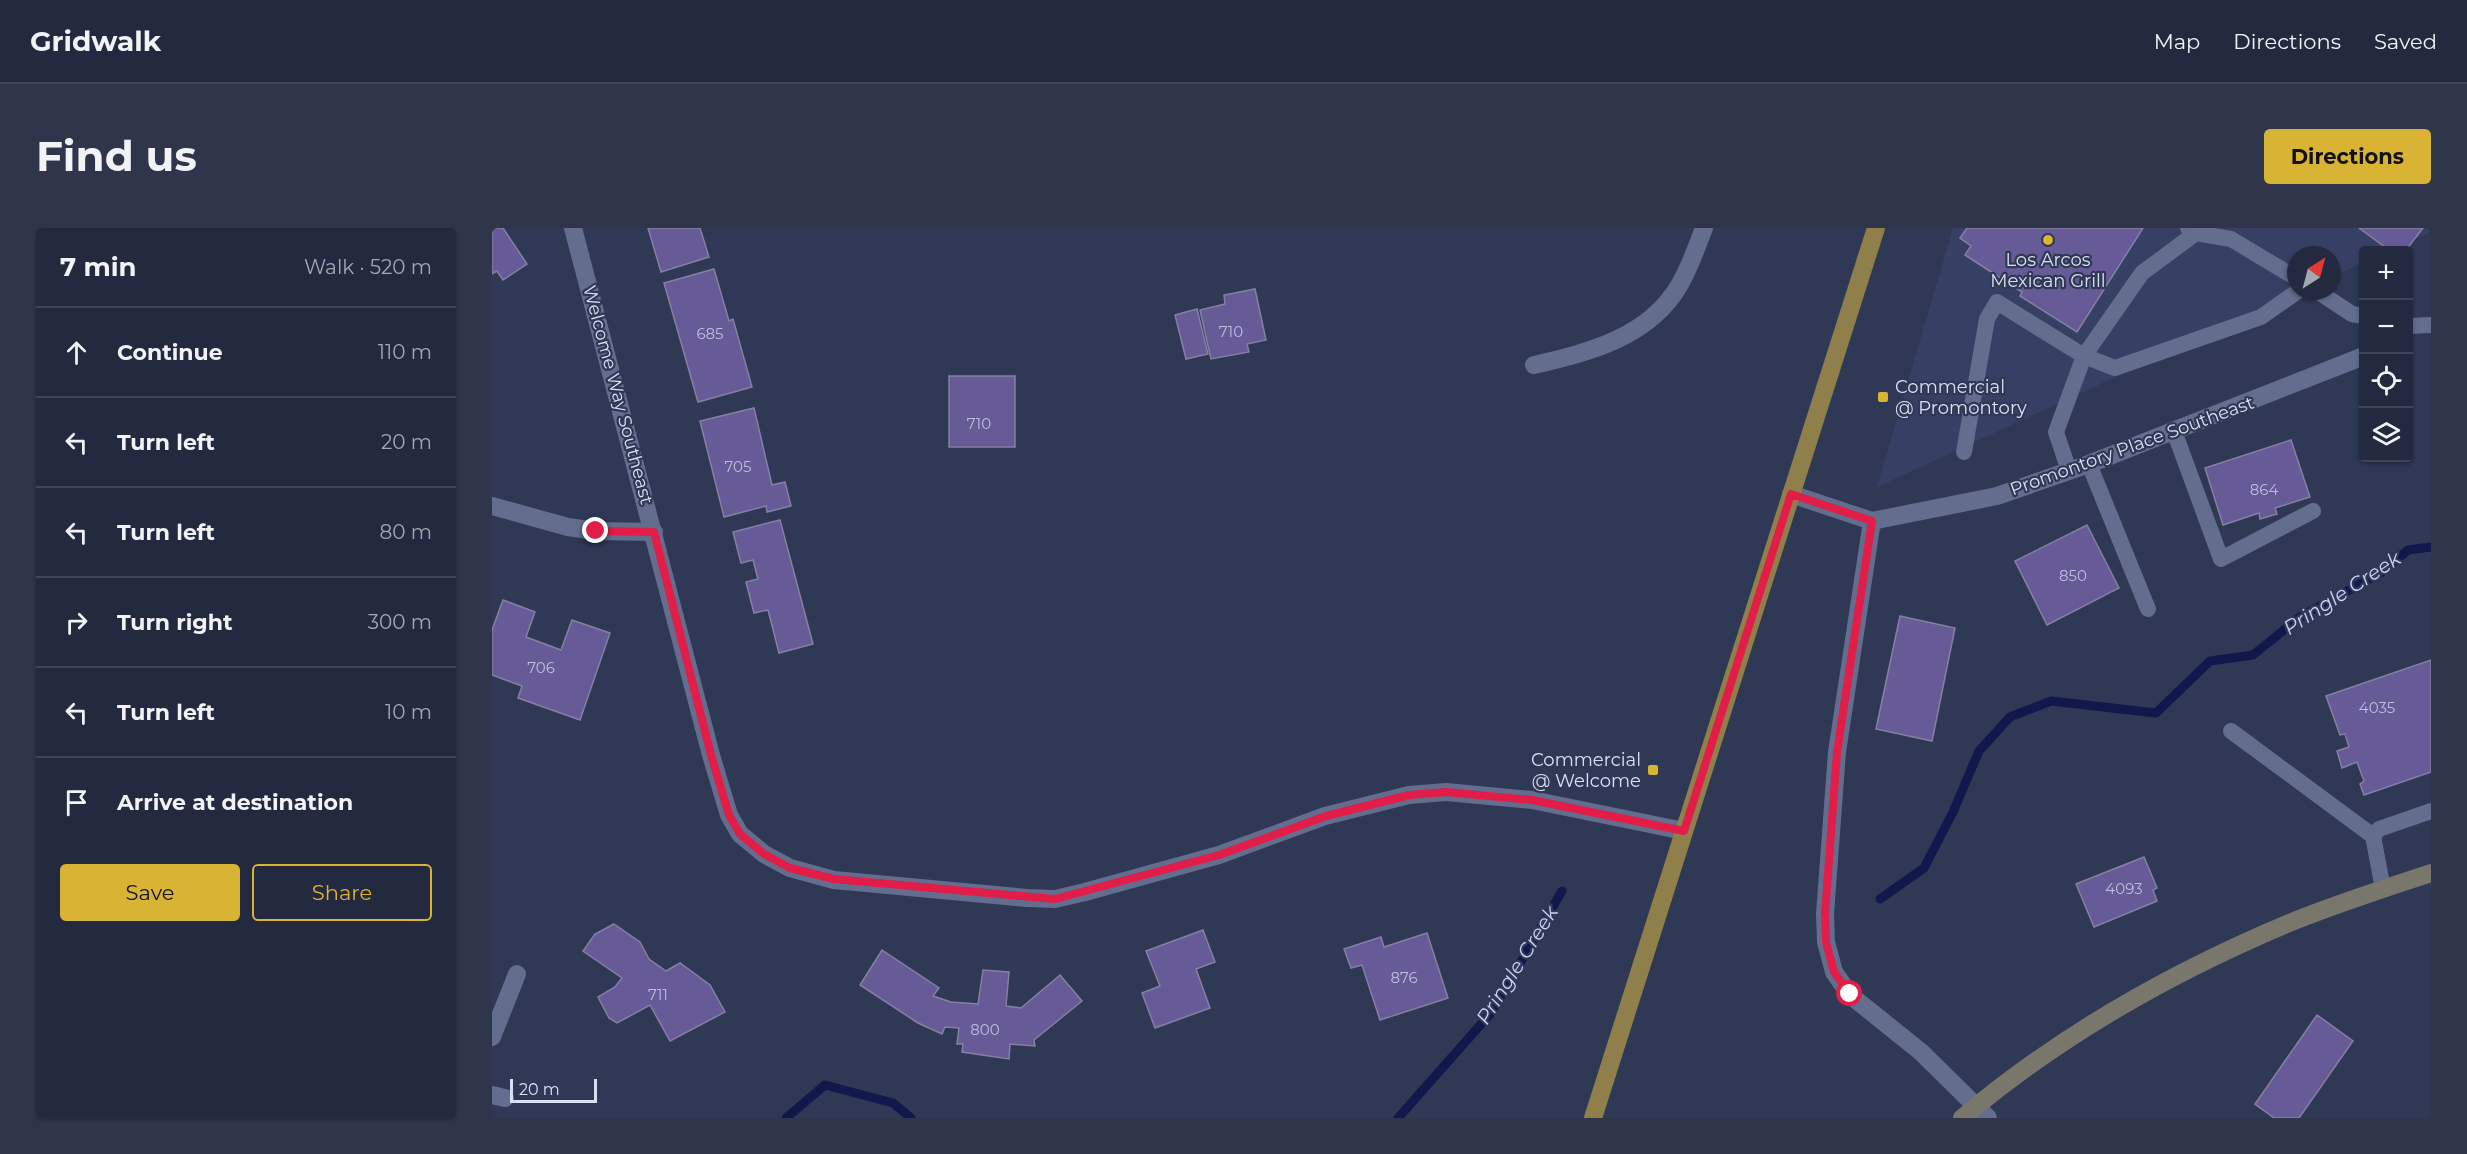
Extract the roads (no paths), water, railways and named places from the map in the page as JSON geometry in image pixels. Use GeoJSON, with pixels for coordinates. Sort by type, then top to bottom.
{"type":"FeatureCollection","features":[{"type":"Feature","properties":{"kind":"main road"},"geometry":{"type":"LineString","coordinates":[[1593,1118],[1876,228]]}},
{"type":"Feature","properties":{"kind":"main road"},"geometry":{"type":"LineString","coordinates":[[1962,1118],[1982,1112],[2060,1046],[2178,975],[2295,921],[2431,873]]}},
{"type":"Feature","properties":{"kind":"street","name":"Welcome Way Southeast"},"geometry":{"type":"LineString","coordinates":[[573,228],[711,755],[729,815],[740,834],[764,854],[790,868],[834,879],[1055,899],[1219,855],[1336,813],[1409,795],[1446,792],[1532,800],[1684,831]]}},
{"type":"Feature","properties":{"kind":"street"},"geometry":{"type":"LineString","coordinates":[[1534,365],[1585,353],[1642,328],[1680,284],[1704,228]]}},
{"type":"Feature","properties":{"kind":"street","name":"Promontory Place Southeast"},"geometry":{"type":"LineString","coordinates":[[1791,494],[1872,521],[1996,496],[2089,464],[2359,358]]}},
{"type":"Feature","properties":{"kind":"street"},"geometry":{"type":"LineString","coordinates":[[492,506],[568,527],[596,531],[654,532]]}},
{"type":"Feature","properties":{"kind":"street"},"geometry":{"type":"LineString","coordinates":[[1872,521],[1837,752],[1825,914],[1826,942],[1834,972],[1850,994],[1921,1052],[1982,1112]]}},
{"type":"Feature","properties":{"kind":"street"},"geometry":{"type":"LineString","coordinates":[[492,1037],[517,974]]}},
{"type":"Feature","properties":{"kind":"lane"},"geometry":{"type":"LineString","coordinates":[[2070,471],[2056,432],[2084,356],[2142,273],[2192,230],[2230,239],[2287,273]]}},
{"type":"Feature","properties":{"kind":"lane"},"geometry":{"type":"LineString","coordinates":[[1964,452],[1987,319],[1997,302],[2084,356],[2115,369],[2261,317],[2287,299]]}},
{"type":"Feature","properties":{"kind":"lane"},"geometry":{"type":"LineString","coordinates":[[2331,300],[2352,314],[2359,315]]}},
{"type":"Feature","properties":{"kind":"lane"},"geometry":{"type":"LineString","coordinates":[[2413,326],[2431,325]]}},
{"type":"Feature","properties":{"kind":"lane"},"geometry":{"type":"LineString","coordinates":[[2174,431],[2221,559],[2313,512]]}},
{"type":"Feature","properties":{"kind":"lane"},"geometry":{"type":"LineString","coordinates":[[2089,464],[2148,609]]}},
{"type":"Feature","properties":{"kind":"lane"},"geometry":{"type":"LineString","coordinates":[[2231,731],[2373,836],[2383,889]]}},
{"type":"Feature","properties":{"kind":"lane"},"geometry":{"type":"LineString","coordinates":[[2373,836],[2379,829],[2431,811]]}},
{"type":"Feature","properties":{"kind":"waterway","name":"Pringle Creek"},"geometry":{"type":"LineString","coordinates":[[1880,899],[1924,868],[1953,812],[1979,751],[2010,717],[2051,701],[2156,713],[2210,661],[2253,655],[2300,617],[2382,572],[2408,550],[2431,547]]}},
{"type":"Feature","properties":{"kind":"waterway","name":"Pringle Creek"},"geometry":{"type":"LineString","coordinates":[[1398,1118],[1491,1013],[1562,891]]}},
{"type":"Feature","properties":{"kind":"waterway","name":"Pringle Creek"},"geometry":{"type":"LineString","coordinates":[[786,1118],[825,1085],[893,1103],[911,1118]]}},
{"type":"Feature","properties":{"kind":"place","name":"Los Arcos Mexican Grill"},"geometry":{"type":"Point","coordinates":[2048,240]}},
{"type":"Feature","properties":{"kind":"place","name":"Commercial @ Promontory"},"geometry":{"type":"Point","coordinates":[1883,397]}},
{"type":"Feature","properties":{"kind":"place","name":"Commercial @ Welcome"},"geometry":{"type":"Point","coordinates":[1653,770]}}]}
